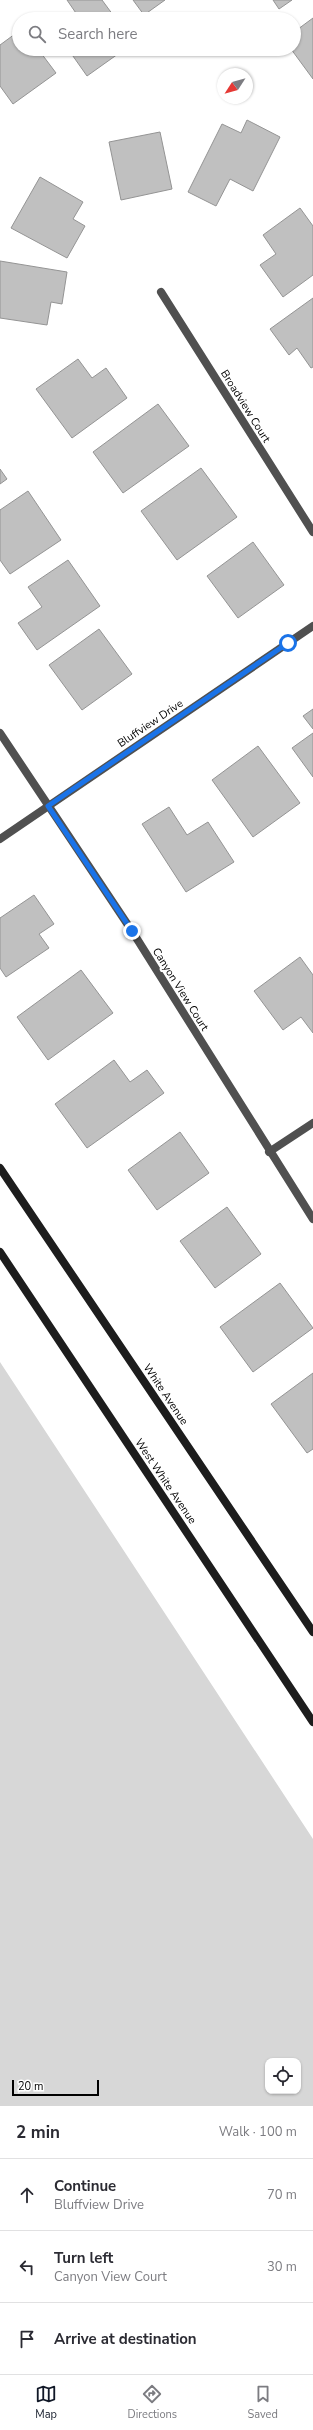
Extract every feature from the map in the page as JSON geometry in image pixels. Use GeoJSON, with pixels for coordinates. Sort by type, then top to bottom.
{"type":"FeatureCollection","features":[{"type":"Feature","properties":{"kind":"main road","name":"White Avenue"},"geometry":{"type":"LineString","coordinates":[[0,1168],[313,1632]]}},
{"type":"Feature","properties":{"kind":"main road","name":"West White Avenue"},"geometry":{"type":"LineString","coordinates":[[0,1252],[313,1722]]}},
{"type":"Feature","properties":{"kind":"street","name":"Broadview Court"},"geometry":{"type":"LineString","coordinates":[[161,292],[313,532]]}},
{"type":"Feature","properties":{"kind":"street","name":"Bluffview Drive"},"geometry":{"type":"LineString","coordinates":[[0,839],[313,626]]}},
{"type":"Feature","properties":{"kind":"street","name":"Canyon View Court"},"geometry":{"type":"LineString","coordinates":[[0,733],[132,931],[269,1152],[313,1219]]}},
{"type":"Feature","properties":{"kind":"street"},"geometry":{"type":"LineString","coordinates":[[269,1152],[313,1123]]}},
{"type":"Feature","properties":{"kind":"shaded area"},"geometry":{"type":"Polygon","coordinates":[[[0,1362],[313,1839],[313,2106],[0,2106],[0,1362]]]}},
{"type":"Feature","properties":{"kind":"building"},"geometry":{"type":"Polygon","coordinates":[[[67,0],[102,0],[111,12],[75,12],[67,0]]]}},
{"type":"Feature","properties":{"kind":"building"},"geometry":{"type":"Polygon","coordinates":[[[133,0],[165,0],[148,12],[142,12],[133,0]]]}},
{"type":"Feature","properties":{"kind":"building"},"geometry":{"type":"Polygon","coordinates":[[[273,0],[292,0],[279,9],[273,0]]]}},
{"type":"Feature","properties":{"kind":"building"},"geometry":{"type":"Polygon","coordinates":[[[313,18],[313,79],[296,56],[301,56],[301,27],[313,18]]]}},
{"type":"Feature","properties":{"kind":"building"},"geometry":{"type":"Polygon","coordinates":[[[12,36],[12,56],[43,56],[56,73],[13,104],[0,86],[0,45],[12,36]]]}},
{"type":"Feature","properties":{"kind":"building"},"geometry":{"type":"Polygon","coordinates":[[[73,56],[115,56],[87,76],[73,56]]]}},
{"type":"Feature","properties":{"kind":"building"},"geometry":{"type":"Polygon","coordinates":[[[247,120],[280,137],[253,191],[230,179],[216,206],[188,192],[222,124],[241,133],[247,120]]]}},
{"type":"Feature","properties":{"kind":"building"},"geometry":{"type":"Polygon","coordinates":[[[160,132],[172,189],[121,200],[109,142],[160,132]]]}},
{"type":"Feature","properties":{"kind":"building"},"geometry":{"type":"Polygon","coordinates":[[[40,177],[83,202],[73,219],[85,226],[67,258],[11,228],[40,177]]]}},
{"type":"Feature","properties":{"kind":"building"},"geometry":{"type":"Polygon","coordinates":[[[300,208],[313,226],[313,275],[283,297],[260,265],[276,254],[263,235],[300,208]]]}},
{"type":"Feature","properties":{"kind":"building"},"geometry":{"type":"Polygon","coordinates":[[[0,261],[67,272],[62,304],[51,302],[47,325],[0,318],[0,261]]]}},
{"type":"Feature","properties":{"kind":"building"},"geometry":{"type":"Polygon","coordinates":[[[313,298],[313,367],[311,368],[297,348],[289,355],[270,329],[313,298]]]}},
{"type":"Feature","properties":{"kind":"building"},"geometry":{"type":"Polygon","coordinates":[[[78,359],[92,378],[106,368],[127,398],[72,438],[36,389],[78,359]]]}},
{"type":"Feature","properties":{"kind":"building"},"geometry":{"type":"Polygon","coordinates":[[[158,404],[189,446],[123,493],[93,452],[158,404]]]}},
{"type":"Feature","properties":{"kind":"building"},"geometry":{"type":"Polygon","coordinates":[[[201,468],[237,517],[177,560],[141,511],[201,468]]]}},
{"type":"Feature","properties":{"kind":"building"},"geometry":{"type":"Polygon","coordinates":[[[0,469],[7,479],[0,484],[0,469]]]}},
{"type":"Feature","properties":{"kind":"building"},"geometry":{"type":"Polygon","coordinates":[[[28,491],[61,540],[10,574],[0,560],[0,510],[28,491]]]}},
{"type":"Feature","properties":{"kind":"building"},"geometry":{"type":"Polygon","coordinates":[[[253,542],[284,585],[238,618],[207,576],[253,542]]]}},
{"type":"Feature","properties":{"kind":"building"},"geometry":{"type":"Polygon","coordinates":[[[68,560],[100,606],[37,650],[18,623],[42,607],[28,587],[68,560]]]}},
{"type":"Feature","properties":{"kind":"building"},"geometry":{"type":"Polygon","coordinates":[[[99,629],[132,674],[82,710],[49,665],[99,629]]]}},
{"type":"Feature","properties":{"kind":"building"},"geometry":{"type":"Polygon","coordinates":[[[313,709],[313,729],[303,716],[313,709]]]}},
{"type":"Feature","properties":{"kind":"building"},"geometry":{"type":"Polygon","coordinates":[[[313,733],[313,777],[292,748],[313,733]]]}},
{"type":"Feature","properties":{"kind":"building"},"geometry":{"type":"Polygon","coordinates":[[[258,746],[300,803],[253,837],[212,780],[258,746]]]}},
{"type":"Feature","properties":{"kind":"building"},"geometry":{"type":"Polygon","coordinates":[[[169,807],[187,835],[208,822],[234,862],[186,892],[142,824],[169,807]]]}},
{"type":"Feature","properties":{"kind":"building"},"geometry":{"type":"Polygon","coordinates":[[[34,895],[54,924],[39,934],[49,948],[6,977],[0,968],[0,918],[34,895]]]}},
{"type":"Feature","properties":{"kind":"building"},"geometry":{"type":"Polygon","coordinates":[[[300,957],[313,975],[313,1033],[301,1017],[283,1030],[254,991],[300,957]]]}},
{"type":"Feature","properties":{"kind":"building"},"geometry":{"type":"Polygon","coordinates":[[[81,970],[113,1013],[48,1060],[17,1017],[81,970]]]}},
{"type":"Feature","properties":{"kind":"building"},"geometry":{"type":"Polygon","coordinates":[[[114,1060],[130,1082],[147,1070],[164,1093],[87,1148],[55,1104],[114,1060]]]}},
{"type":"Feature","properties":{"kind":"building"},"geometry":{"type":"Polygon","coordinates":[[[180,1132],[209,1173],[157,1210],[128,1170],[180,1132]]]}},
{"type":"Feature","properties":{"kind":"building"},"geometry":{"type":"Polygon","coordinates":[[[227,1207],[261,1254],[215,1288],[180,1241],[227,1207]]]}},
{"type":"Feature","properties":{"kind":"building"},"geometry":{"type":"Polygon","coordinates":[[[280,1283],[313,1328],[253,1372],[220,1327],[280,1283]]]}},
{"type":"Feature","properties":{"kind":"building"},"geometry":{"type":"Polygon","coordinates":[[[313,1373],[313,1449],[307,1453],[271,1404],[313,1373]]]}},
{"type":"Feature","properties":{"kind":"route"},"geometry":{"type":"LineString","coordinates":[[132,931],[48,806],[288,643]]}}]}
